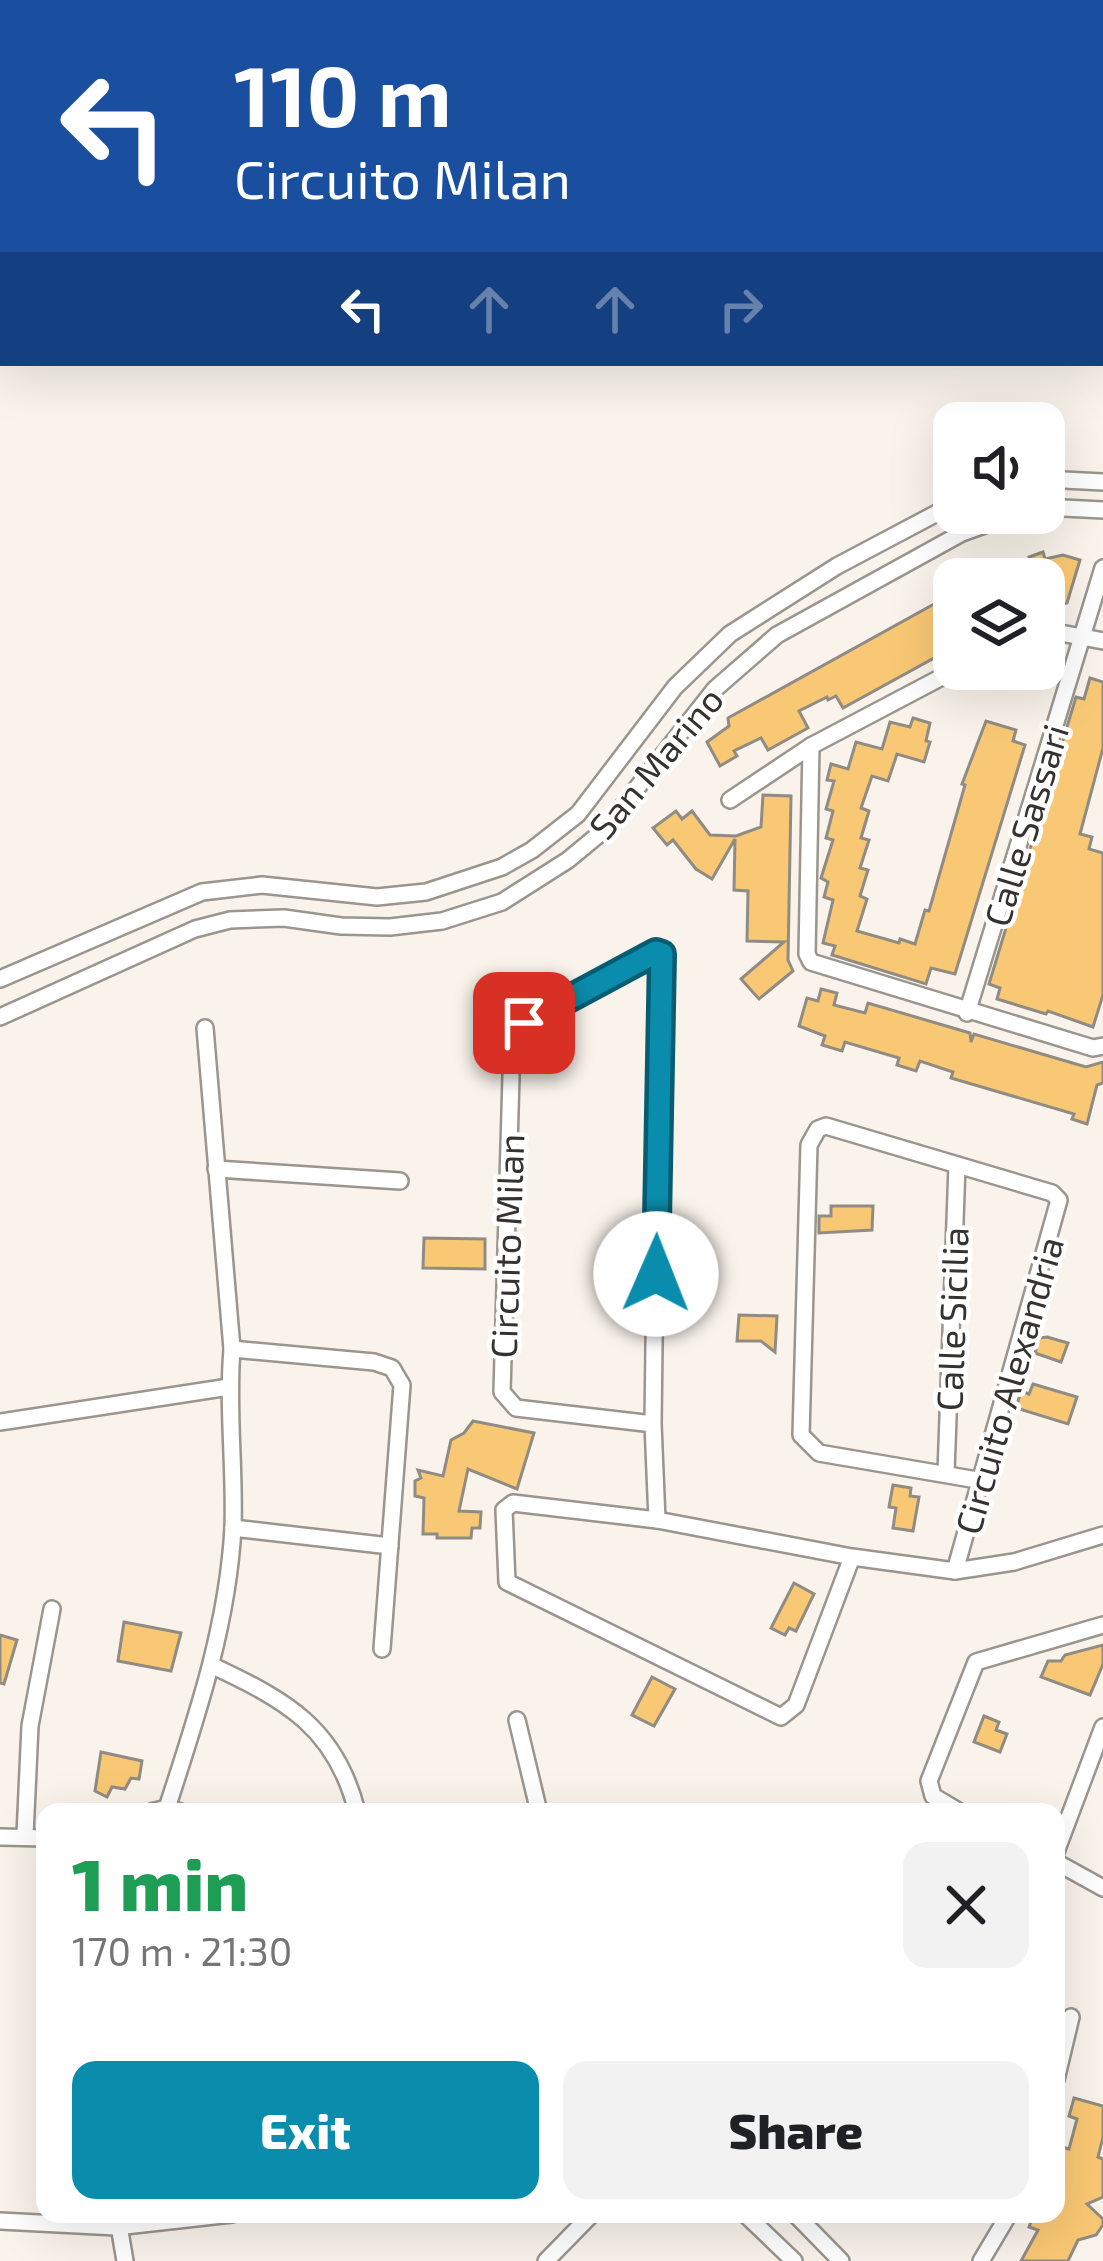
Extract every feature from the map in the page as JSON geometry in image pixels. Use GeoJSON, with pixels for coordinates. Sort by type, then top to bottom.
{"type":"FeatureCollection","features":[{"type":"Feature","properties":{"kind":"street"},"geometry":{"type":"LineString","coordinates":[[1065,480],[1103,482]]}},
{"type":"Feature","properties":{"kind":"street"},"geometry":{"type":"LineString","coordinates":[[1065,509],[1103,510]]}},
{"type":"Feature","properties":{"kind":"street","name":"San Marino"},"geometry":{"type":"LineString","coordinates":[[0,979],[202,892],[262,884],[377,897],[426,892],[502,867],[578,814],[675,687],[730,634],[837,566],[933,515]]}},
{"type":"Feature","properties":{"kind":"street","name":"San Marino"},"geometry":{"type":"LineString","coordinates":[[0,1017],[195,929],[230,920],[284,918],[390,927],[442,920],[502,902],[603,831],[739,665],[777,635],[960,534]]}},
{"type":"Feature","properties":{"kind":"street","name":"Calle Sassari"},"geometry":{"type":"LineString","coordinates":[[967,1013],[1103,568]]}},
{"type":"Feature","properties":{"kind":"street"},"geometry":{"type":"LineString","coordinates":[[1065,633],[1103,641]]}},
{"type":"Feature","properties":{"kind":"street"},"geometry":{"type":"LineString","coordinates":[[730,800],[811,746],[933,682]]}},
{"type":"Feature","properties":{"kind":"street"},"geometry":{"type":"LineString","coordinates":[[811,746],[807,954],[811,962],[967,1013],[1093,1048],[1103,1046]]}},
{"type":"Feature","properties":{"kind":"street","name":"Circuito Milan"},"geometry":{"type":"LineString","coordinates":[[653,1424],[517,1408],[502,1392],[512,1041],[524,1023],[659,952],[653,1424],[657,1520]]}},
{"type":"Feature","properties":{"kind":"street"},"geometry":{"type":"LineString","coordinates":[[169,1803],[213,1666],[233,1528],[232,1349],[205,1028]]}},
{"type":"Feature","properties":{"kind":"street","name":"Circuito Alexandria"},"geometry":{"type":"LineString","coordinates":[[946,1473],[819,1453],[801,1435],[812,1135],[826,1126],[1055,1194],[1060,1204],[955,1571]]}},
{"type":"Feature","properties":{"kind":"street","name":"Calle Sicilia"},"geometry":{"type":"LineString","coordinates":[[946,1473],[956,1165]]}},
{"type":"Feature","properties":{"kind":"street"},"geometry":{"type":"LineString","coordinates":[[216,1169],[400,1181]]}},
{"type":"Feature","properties":{"kind":"street"},"geometry":{"type":"LineString","coordinates":[[232,1349],[374,1361],[392,1368],[402,1385],[382,1649]]}},
{"type":"Feature","properties":{"kind":"street"},"geometry":{"type":"LineString","coordinates":[[0,1422],[229,1387]]}},
{"type":"Feature","properties":{"kind":"street"},"geometry":{"type":"LineString","coordinates":[[946,1473],[982,1481]]}},
{"type":"Feature","properties":{"kind":"street"},"geometry":{"type":"LineString","coordinates":[[851,1558],[796,1705],[781,1717],[514,1586],[504,1574],[504,1510],[508,1505],[657,1520],[851,1558],[955,1571],[1014,1562],[1103,1535]]}},
{"type":"Feature","properties":{"kind":"street"},"geometry":{"type":"LineString","coordinates":[[233,1528],[390,1546]]}},
{"type":"Feature","properties":{"kind":"street"},"geometry":{"type":"LineString","coordinates":[[25,1835],[30,1726],[52,1610]]}},
{"type":"Feature","properties":{"kind":"street"},"geometry":{"type":"LineString","coordinates":[[944,1803],[932,1796],[929,1780],[976,1662],[1103,1625]]}},
{"type":"Feature","properties":{"kind":"street"},"geometry":{"type":"LineString","coordinates":[[213,1666],[280,1698],[317,1731],[340,1766],[354,1803]]}},
{"type":"Feature","properties":{"kind":"street"},"geometry":{"type":"LineString","coordinates":[[517,1720],[537,1803]]}},
{"type":"Feature","properties":{"kind":"street"},"geometry":{"type":"LineString","coordinates":[[1065,1828],[1103,1727]]}},
{"type":"Feature","properties":{"kind":"street"},"geometry":{"type":"LineString","coordinates":[[0,1837],[36,1837]]}},
{"type":"Feature","properties":{"kind":"street"},"geometry":{"type":"LineString","coordinates":[[1065,1867],[1103,1888]]}},
{"type":"Feature","properties":{"kind":"street"},"geometry":{"type":"LineString","coordinates":[[1065,2042],[1071,2017]]}},
{"type":"Feature","properties":{"kind":"street"},"geometry":{"type":"LineString","coordinates":[[0,2221],[36,2221]]}},
{"type":"Feature","properties":{"kind":"street"},"geometry":{"type":"LineString","coordinates":[[118,2223],[125,2261]]}},
{"type":"Feature","properties":{"kind":"street"},"geometry":{"type":"LineString","coordinates":[[546,2261],[583,2223]]}},
{"type":"Feature","properties":{"kind":"street"},"geometry":{"type":"LineString","coordinates":[[756,2223],[794,2261]]}},
{"type":"Feature","properties":{"kind":"street"},"geometry":{"type":"LineString","coordinates":[[770,2234],[782,2223]]}},
{"type":"Feature","properties":{"kind":"street"},"geometry":{"type":"LineString","coordinates":[[801,2223],[842,2261]]}},
{"type":"Feature","properties":{"kind":"street"},"geometry":{"type":"LineString","coordinates":[[981,2261],[1004,2223]]}},
{"type":"Feature","properties":{"kind":"building"},"geometry":{"type":"Polygon","coordinates":[[[1063,555],[1080,560],[1067,603],[1065,558],[1050,558],[1063,555]]]}},
{"type":"Feature","properties":{"kind":"building"},"geometry":{"type":"Polygon","coordinates":[[[933,605],[933,659],[843,708],[836,696],[799,711],[808,728],[768,750],[761,738],[734,751],[737,756],[720,766],[707,742],[729,726],[728,718],[933,605]]]}},
{"type":"Feature","properties":{"kind":"building"},"geometry":{"type":"Polygon","coordinates":[[[1090,678],[1103,682],[1103,748],[1080,834],[1092,837],[1089,849],[1103,853],[1103,995],[1093,1027],[997,999],[1000,988],[989,984],[1076,697],[1084,699],[1090,678]]]}},
{"type":"Feature","properties":{"kind":"building"},"geometry":{"type":"Polygon","coordinates":[[[913,718],[930,723],[924,762],[897,754],[888,781],[872,776],[861,808],[869,811],[861,838],[869,840],[860,868],[868,870],[860,896],[867,899],[857,931],[899,943],[900,939],[915,944],[925,910],[929,911],[962,784],[986,721],[1016,730],[1013,741],[1025,745],[955,974],[931,968],[926,984],[832,955],[835,946],[823,943],[833,900],[824,897],[828,882],[821,878],[833,840],[826,838],[833,811],[826,809],[834,781],[827,780],[831,764],[848,769],[856,742],[882,749],[890,722],[910,727],[913,718]]]}},
{"type":"Feature","properties":{"kind":"building"},"geometry":{"type":"Polygon","coordinates":[[[763,795],[791,796],[788,960],[793,971],[759,999],[741,979],[784,942],[747,941],[748,891],[734,890],[735,839],[712,879],[696,869],[673,840],[667,845],[653,828],[676,811],[682,819],[692,811],[710,835],[736,836],[761,827],[763,795]]]}},
{"type":"Feature","properties":{"kind":"building"},"geometry":{"type":"Polygon","coordinates":[[[821,989],[837,993],[834,1005],[865,1013],[868,1003],[970,1033],[971,1042],[974,1034],[1086,1067],[1103,1062],[1103,1083],[1097,1085],[1087,1124],[1072,1119],[1074,1114],[951,1078],[953,1072],[920,1061],[916,1071],[897,1065],[899,1058],[845,1042],[842,1051],[822,1045],[825,1036],[799,1026],[807,998],[818,1001],[821,989]]]}},
{"type":"Feature","properties":{"kind":"building"},"geometry":{"type":"Polygon","coordinates":[[[831,1206],[873,1206],[872,1230],[819,1233],[819,1216],[831,1216],[831,1206]]]}},
{"type":"Feature","properties":{"kind":"building"},"geometry":{"type":"Polygon","coordinates":[[[424,1238],[485,1239],[485,1269],[423,1268],[424,1238]]]}},
{"type":"Feature","properties":{"kind":"building"},"geometry":{"type":"Polygon","coordinates":[[[739,1315],[777,1316],[775,1352],[761,1341],[737,1341],[739,1315]]]}},
{"type":"Feature","properties":{"kind":"building"},"geometry":{"type":"Polygon","coordinates":[[[1039,1338],[1068,1343],[1061,1362],[1035,1353],[1039,1338]]]}},
{"type":"Feature","properties":{"kind":"building"},"geometry":{"type":"Polygon","coordinates":[[[1033,1384],[1077,1397],[1068,1424],[1016,1408],[1021,1391],[1029,1394],[1033,1384]]]}},
{"type":"Feature","properties":{"kind":"building"},"geometry":{"type":"Polygon","coordinates":[[[473,1421],[534,1433],[517,1489],[468,1469],[459,1511],[481,1512],[480,1528],[472,1528],[471,1538],[423,1534],[424,1498],[415,1496],[415,1481],[421,1478],[418,1470],[443,1476],[451,1440],[473,1421]]]}},
{"type":"Feature","properties":{"kind":"building"},"geometry":{"type":"Polygon","coordinates":[[[893,1485],[911,1488],[910,1496],[919,1497],[913,1531],[893,1528],[896,1508],[889,1507],[893,1485]]]}},
{"type":"Feature","properties":{"kind":"building"},"geometry":{"type":"Polygon","coordinates":[[[794,1583],[814,1594],[796,1631],[789,1628],[785,1635],[771,1628],[794,1583]]]}},
{"type":"Feature","properties":{"kind":"building"},"geometry":{"type":"Polygon","coordinates":[[[124,1622],[181,1633],[171,1671],[118,1661],[124,1622]]]}},
{"type":"Feature","properties":{"kind":"building"},"geometry":{"type":"Polygon","coordinates":[[[0,1635],[17,1640],[4,1684],[0,1683],[0,1635]]]}},
{"type":"Feature","properties":{"kind":"building"},"geometry":{"type":"Polygon","coordinates":[[[1103,1645],[1103,1664],[1090,1695],[1041,1677],[1048,1661],[1061,1661],[1065,1655],[1103,1645]]]}},
{"type":"Feature","properties":{"kind":"building"},"geometry":{"type":"Polygon","coordinates":[[[652,1677],[675,1689],[654,1726],[632,1715],[652,1677]]]}},
{"type":"Feature","properties":{"kind":"building"},"geometry":{"type":"Polygon","coordinates":[[[984,1716],[999,1722],[996,1730],[1007,1734],[1000,1752],[974,1742],[984,1716]]]}},
{"type":"Feature","properties":{"kind":"building"},"geometry":{"type":"Polygon","coordinates":[[[101,1752],[142,1761],[139,1779],[131,1778],[125,1789],[112,1787],[107,1797],[95,1791],[101,1752]]]}},
{"type":"Feature","properties":{"kind":"building"},"geometry":{"type":"Polygon","coordinates":[[[1074,2098],[1103,2106],[1098,2157],[1103,2159],[1103,2197],[1087,2204],[1103,2219],[1103,2225],[1096,2235],[1078,2240],[1068,2261],[1021,2261],[1038,2230],[1029,2227],[1031,2223],[1065,2223],[1065,2148],[1069,2149],[1077,2119],[1069,2116],[1074,2098]]]}},
{"type":"Feature","properties":{"kind":"route"},"geometry":{"type":"LineString","coordinates":[[524,1023],[656,952],[662,954],[656,1274]]}}]}
